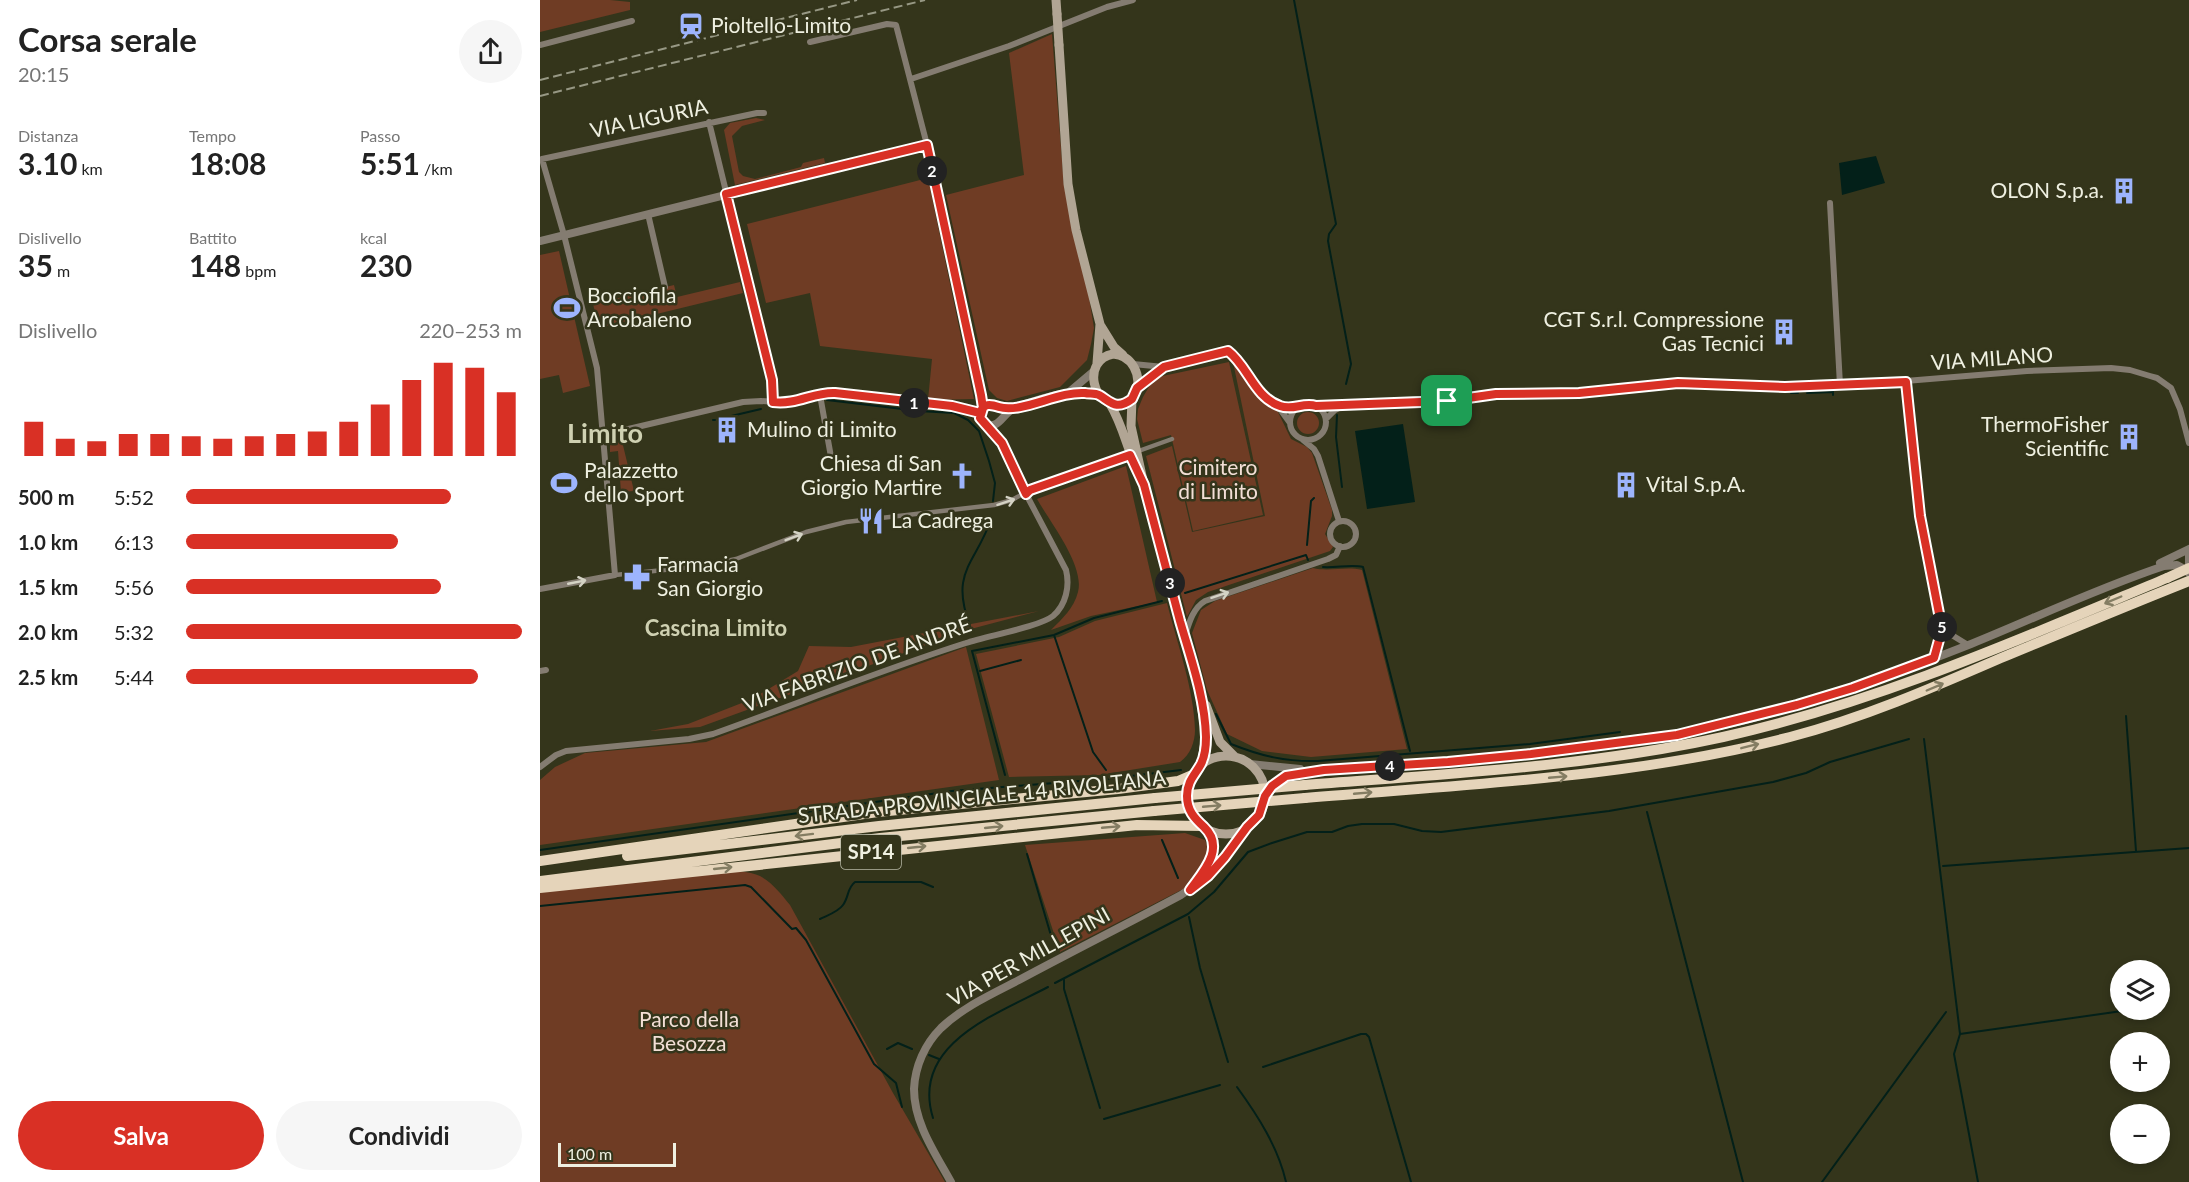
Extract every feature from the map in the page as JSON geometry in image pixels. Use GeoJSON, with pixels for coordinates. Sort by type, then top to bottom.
{"type":"FeatureCollection","features":[{"type":"Feature","properties":{"kind":"highway","name":"STRADA PROVINCIALE 14 RIVOLTANA"},"geometry":{"type":"LineString","coordinates":[[540,881],[880,838],[1154,811],[1617,771],[1725,753],[1791,737],[1850,719],[1930,689],[2168,583],[2189,571]]}},
{"type":"Feature","properties":{"kind":"highway","name":"STRADA PROVINCIALE 14 RIVOLTANA"},"geometry":{"type":"LineString","coordinates":[[540,867],[879,826],[1155,798],[1550,765],[1652,751],[1781,723],[1906,683],[2168,583],[2189,581]]}},
{"type":"Feature","properties":{"kind":"highway","name":"SP14"},"geometry":{"type":"LineString","coordinates":[[540,861],[878,812],[1118,789],[1178,781],[1192,775]]}},
{"type":"Feature","properties":{"kind":"highway","name":"SP14"},"geometry":{"type":"LineString","coordinates":[[540,888],[1113,827],[1157,824],[1203,826]]}},
{"type":"Feature","properties":{"kind":"main road"},"geometry":{"type":"LineString","coordinates":[[1056,0],[1069,195],[1100,324],[1114,347],[1133,364],[1137,388],[1132,399],[1130,417],[1134,453]]}},
{"type":"Feature","properties":{"kind":"main road"},"geometry":{"type":"LineString","coordinates":[[1100,324],[1094,382],[1098,395],[1110,404],[1119,419],[1134,453],[1199,689],[1218,738],[1235,757],[1250,764],[1261,777],[1265,796],[1259,815],[1247,827],[1237,832],[1226,834],[1215,832],[1203,826],[1192,815],[1188,805],[1188,788],[1192,775],[1201,765],[1217,757],[1235,757]]}},
{"type":"Feature","properties":{"kind":"main road"},"geometry":{"type":"LineString","coordinates":[[1096,367],[1109,355],[1123,355]]}},
{"type":"Feature","properties":{"kind":"main road"},"geometry":{"type":"LineString","coordinates":[[1110,404],[1122,404],[1132,399]]}},
{"type":"Feature","properties":{"kind":"main road"},"geometry":{"type":"LineString","coordinates":[[1199,689],[1206,737],[1201,765]]}},
{"type":"Feature","properties":{"kind":"street"},"geometry":{"type":"LineString","coordinates":[[911,79],[1133,0]]}},
{"type":"Feature","properties":{"kind":"street"},"geometry":{"type":"LineString","coordinates":[[540,45],[633,21]]}},
{"type":"Feature","properties":{"kind":"street"},"geometry":{"type":"LineString","coordinates":[[810,42],[887,24],[894,24],[898,28],[927,145],[981,395],[988,408],[1000,420],[1002,443]]}},
{"type":"Feature","properties":{"kind":"street","name":"VIA LIGURIA"},"geometry":{"type":"LineString","coordinates":[[548,179],[542,159],[709,122],[757,113],[764,114]]}},
{"type":"Feature","properties":{"kind":"street"},"geometry":{"type":"LineString","coordinates":[[709,122],[772,380],[773,402]]}},
{"type":"Feature","properties":{"kind":"street"},"geometry":{"type":"LineString","coordinates":[[540,241],[927,145]]}},
{"type":"Feature","properties":{"kind":"street"},"geometry":{"type":"LineString","coordinates":[[540,178],[548,179],[597,364],[615,575]]}},
{"type":"Feature","properties":{"kind":"street"},"geometry":{"type":"LineString","coordinates":[[1830,203],[1840,385]]}},
{"type":"Feature","properties":{"kind":"street"},"geometry":{"type":"LineString","coordinates":[[648,214],[665,287]]}},
{"type":"Feature","properties":{"kind":"street"},"geometry":{"type":"LineString","coordinates":[[1133,364],[1164,367],[1228,351],[1233,354],[1255,386],[1277,405],[1290,423],[1293,432],[1314,449],[1339,521]]}},
{"type":"Feature","properties":{"kind":"street"},"geometry":{"type":"LineString","coordinates":[[1068,393],[1096,367]]}},
{"type":"Feature","properties":{"kind":"street"},"geometry":{"type":"LineString","coordinates":[[1137,388],[1164,367]]}},
{"type":"Feature","properties":{"kind":"street","name":"VIA MILANO"},"geometry":{"type":"LineString","coordinates":[[1316,406],[1352,403],[1424,403],[1496,394],[1579,393],[1656,384],[1711,383],[1785,387],[1906,382],[2027,371],[2111,368],[2130,370],[2165,383],[2175,394],[2189,443]]}},
{"type":"Feature","properties":{"kind":"street"},"geometry":{"type":"LineString","coordinates":[[1906,382],[1920,516],[1942,629],[1934,658]]}},
{"type":"Feature","properties":{"kind":"street"},"geometry":{"type":"LineString","coordinates":[[603,435],[739,403],[754,401],[791,403],[835,393],[988,408],[1014,408],[1068,393],[1098,395]]}},
{"type":"Feature","properties":{"kind":"street"},"geometry":{"type":"LineString","coordinates":[[820,395],[831,457]]}},
{"type":"Feature","properties":{"kind":"street"},"geometry":{"type":"LineString","coordinates":[[1326,419],[1335,410],[1352,403]]}},
{"type":"Feature","properties":{"kind":"street"},"geometry":{"type":"LineString","coordinates":[[1290,423],[1292,414],[1305,404],[1316,406],[1323,411],[1326,428],[1321,436],[1318,456]]}},
{"type":"Feature","properties":{"kind":"street"},"geometry":{"type":"LineString","coordinates":[[1277,405],[1296,409]]}},
{"type":"Feature","properties":{"kind":"street"},"geometry":{"type":"LineString","coordinates":[[988,408],[981,420],[1002,443]]}},
{"type":"Feature","properties":{"kind":"street"},"geometry":{"type":"LineString","coordinates":[[988,426],[1000,420],[1014,408]]}},
{"type":"Feature","properties":{"kind":"street"},"geometry":{"type":"LineString","coordinates":[[1303,440],[1312,440],[1321,436]]}},
{"type":"Feature","properties":{"kind":"street"},"geometry":{"type":"LineString","coordinates":[[540,589],[615,575],[703,566],[736,559],[826,526],[873,518],[978,508],[1012,500],[1030,490],[1172,439]]}},
{"type":"Feature","properties":{"kind":"street","name":"VIA FABRIZIO DE ANDRÉ"},"geometry":{"type":"LineString","coordinates":[[540,767],[556,755],[574,750],[709,735],[957,646],[1046,620],[1055,614],[1064,601],[1068,589],[1068,578],[1063,561],[1026,494],[1002,443]]}},
{"type":"Feature","properties":{"kind":"street"},"geometry":{"type":"LineString","coordinates":[[1339,521],[1351,524],[1356,532],[1352,543],[1347,546],[1340,546],[1333,542],[1330,534],[1332,526],[1339,521]]}},
{"type":"Feature","properties":{"kind":"street"},"geometry":{"type":"LineString","coordinates":[[1184,636],[1192,615],[1204,602],[1328,559],[1336,555],[1340,546]]}},
{"type":"Feature","properties":{"kind":"street"},"geometry":{"type":"LineString","coordinates":[[2141,574],[2189,549]]}},
{"type":"Feature","properties":{"kind":"street"},"geometry":{"type":"LineString","coordinates":[[1265,796],[1272,786],[1286,776],[1324,770],[1507,756],[1618,744],[1677,735],[1764,715],[1853,688],[1934,658],[2141,574],[2170,565],[2189,571],[2189,554]]}},
{"type":"Feature","properties":{"kind":"street"},"geometry":{"type":"LineString","coordinates":[[1942,629],[1968,645]]}},
{"type":"Feature","properties":{"kind":"street"},"geometry":{"type":"LineString","coordinates":[[1250,764],[1277,768],[1324,770]]}},
{"type":"Feature","properties":{"kind":"street","name":"VIA PER MILLEPINI"},"geometry":{"type":"LineString","coordinates":[[1190,890],[1214,852],[1212,839],[1203,826]]}},
{"type":"Feature","properties":{"kind":"street","name":"VIA PER MILLEPINI"},"geometry":{"type":"LineString","coordinates":[[951,1182],[922,1128],[915,1103],[914,1086],[917,1068],[933,1037],[968,1007],[1190,890],[1208,876],[1247,827]]}},
{"type":"Feature","properties":{"kind":"green space"},"geometry":{"type":"Polygon","coordinates":[[[540,0],[630,2],[630,10],[540,32],[540,0]]]}},
{"type":"Feature","properties":{"kind":"green space"},"geometry":{"type":"Polygon","coordinates":[[[1052,34],[1064,186],[1094,328],[1087,360],[1060,387],[1007,401],[997,398],[989,390],[946,195],[1024,175],[1009,53],[1052,34]]]}},
{"type":"Feature","properties":{"kind":"green space"},"geometry":{"type":"Polygon","coordinates":[[[756,118],[765,120],[742,126],[732,136],[739,172],[743,176],[755,179],[801,167],[803,163],[824,158],[825,163],[735,185],[724,130],[730,123],[756,118]]]}},
{"type":"Feature","properties":{"kind":"green space"},"geometry":{"type":"Polygon","coordinates":[[[928,178],[974,399],[928,400],[932,359],[820,346],[810,293],[766,303],[747,224],[928,178]]]}},
{"type":"Feature","properties":{"kind":"green space"},"geometry":{"type":"Polygon","coordinates":[[[559,251],[590,386],[563,393],[559,375],[540,379],[540,255],[559,251]]]}},
{"type":"Feature","properties":{"kind":"green space"},"geometry":{"type":"Polygon","coordinates":[[[740,282],[743,293],[599,328],[593,304],[674,285],[677,297],[740,282]]]}},
{"type":"Feature","properties":{"kind":"green space","name":"Cimitero di Limito"},"geometry":{"type":"Polygon","coordinates":[[[1229,362],[1263,515],[1193,531],[1171,435],[1143,443],[1137,419],[1138,409],[1150,385],[1158,377],[1229,362]]]}},
{"type":"Feature","properties":{"kind":"green space"},"geometry":{"type":"Polygon","coordinates":[[[1233,362],[1255,392],[1277,410],[1291,439],[1307,447],[1312,453],[1332,510],[1325,534],[1333,547],[1330,551],[1208,592],[1196,600],[1187,617],[1146,456],[1172,446],[1192,532],[1265,516],[1233,362]]]}},
{"type":"Feature","properties":{"kind":"green space"},"geometry":{"type":"Polygon","coordinates":[[[1308,412],[1316,415],[1319,423],[1316,431],[1308,434],[1300,431],[1297,423],[1300,415],[1308,412]]]}},
{"type":"Feature","properties":{"kind":"green space"},"geometry":{"type":"Polygon","coordinates":[[[621,437],[634,491],[621,492],[618,451],[610,452],[610,442],[613,438],[621,437]]]}},
{"type":"Feature","properties":{"kind":"green space"},"geometry":{"type":"Polygon","coordinates":[[[1126,466],[1157,602],[1091,616],[1051,630],[1074,603],[1079,581],[1072,557],[1037,499],[1126,466]]]}},
{"type":"Feature","properties":{"kind":"green space"},"geometry":{"type":"Polygon","coordinates":[[[1313,568],[1362,570],[1407,749],[1311,757],[1262,751],[1227,734],[1207,690],[1192,633],[1201,610],[1215,601],[1313,568]]]}},
{"type":"Feature","properties":{"kind":"green space"},"geometry":{"type":"Polygon","coordinates":[[[1167,603],[1192,698],[1194,714],[1194,739],[1184,759],[1180,762],[1099,775],[1009,777],[976,654],[1059,637],[1095,621],[1167,603]]]}},
{"type":"Feature","properties":{"kind":"green space"},"geometry":{"type":"Polygon","coordinates":[[[1039,611],[967,630],[700,727],[650,731],[688,724],[752,699],[798,671],[809,646],[851,647],[1039,611]]]}},
{"type":"Feature","properties":{"kind":"green space"},"geometry":{"type":"Polygon","coordinates":[[[966,647],[999,780],[540,845],[540,780],[555,767],[585,753],[706,742],[966,647]]]}},
{"type":"Feature","properties":{"kind":"green space"},"geometry":{"type":"Polygon","coordinates":[[[1185,833],[1205,840],[1210,853],[1205,865],[1187,887],[1060,952],[1025,845],[1185,833]]]}},
{"type":"Feature","properties":{"kind":"green space","name":"Parco della Besozza"},"geometry":{"type":"Polygon","coordinates":[[[647,868],[751,873],[765,879],[776,889],[790,905],[893,1093],[945,1182],[540,1182],[540,881],[647,868]]]}},
{"type":"Feature","properties":{"kind":"water"},"geometry":{"type":"Polygon","coordinates":[[[1876,156],[1885,183],[1842,195],[1839,163],[1876,156]]]}},
{"type":"Feature","properties":{"kind":"water"},"geometry":{"type":"Polygon","coordinates":[[[1403,424],[1415,502],[1367,509],[1355,431],[1403,424]]]}},
{"type":"Feature","properties":{"kind":"waterway"},"geometry":{"type":"LineString","coordinates":[[1294,0],[1336,224],[1329,234],[1328,241],[1351,364],[1346,384]]}},
{"type":"Feature","properties":{"kind":"waterway"},"geometry":{"type":"LineString","coordinates":[[1807,393],[1833,392],[1833,395]]}},
{"type":"Feature","properties":{"kind":"waterway"},"geometry":{"type":"LineString","coordinates":[[1791,393],[1798,393]]}},
{"type":"Feature","properties":{"kind":"waterway"},"geometry":{"type":"LineString","coordinates":[[827,400],[954,413],[968,420],[979,431],[989,461],[995,483],[993,501]]}},
{"type":"Feature","properties":{"kind":"waterway"},"geometry":{"type":"LineString","coordinates":[[727,417],[761,409]]}},
{"type":"Feature","properties":{"kind":"waterway"},"geometry":{"type":"LineString","coordinates":[[1337,415],[1336,437],[1342,487]]}},
{"type":"Feature","properties":{"kind":"waterway"},"geometry":{"type":"LineString","coordinates":[[1307,545],[1311,501],[1314,498]]}},
{"type":"Feature","properties":{"kind":"waterway"},"geometry":{"type":"LineString","coordinates":[[970,626],[964,608],[963,581],[991,520]]}},
{"type":"Feature","properties":{"kind":"waterway"},"geometry":{"type":"LineString","coordinates":[[1185,593],[1306,555],[1308,560]]}},
{"type":"Feature","properties":{"kind":"waterway"},"geometry":{"type":"LineString","coordinates":[[1323,567],[1363,567],[1410,751]]}},
{"type":"Feature","properties":{"kind":"waterway"},"geometry":{"type":"LineString","coordinates":[[1005,775],[972,651],[1054,635],[1094,618],[1162,601]]}},
{"type":"Feature","properties":{"kind":"waterway"},"geometry":{"type":"LineString","coordinates":[[1054,635],[1093,752],[1106,770]]}},
{"type":"Feature","properties":{"kind":"waterway"},"geometry":{"type":"LineString","coordinates":[[980,671],[1021,660]]}},
{"type":"Feature","properties":{"kind":"waterway"},"geometry":{"type":"LineString","coordinates":[[1216,714],[1231,744],[1274,757],[1306,761],[1530,744],[1620,732]]}},
{"type":"Feature","properties":{"kind":"waterway"},"geometry":{"type":"LineString","coordinates":[[2126,716],[2136,851]]}},
{"type":"Feature","properties":{"kind":"waterway"},"geometry":{"type":"LineString","coordinates":[[1055,983],[1188,914],[1214,892],[1248,852],[1307,832],[1332,832],[1362,824],[1394,824],[1422,831],[1441,832],[1609,811],[1773,782],[1806,773],[1830,762],[1909,739]]}},
{"type":"Feature","properties":{"kind":"waterway"},"geometry":{"type":"LineString","coordinates":[[1924,739],[1960,1034],[1954,1054],[1978,1182]]}},
{"type":"Feature","properties":{"kind":"waterway"},"geometry":{"type":"LineString","coordinates":[[540,850],[952,791],[1106,779],[1181,770]]}},
{"type":"Feature","properties":{"kind":"waterway"},"geometry":{"type":"LineString","coordinates":[[1647,812],[1743,1182]]}},
{"type":"Feature","properties":{"kind":"waterway"},"geometry":{"type":"LineString","coordinates":[[1162,840],[1178,878]]}},
{"type":"Feature","properties":{"kind":"waterway"},"geometry":{"type":"LineString","coordinates":[[1943,866],[2189,848]]}},
{"type":"Feature","properties":{"kind":"waterway"},"geometry":{"type":"LineString","coordinates":[[1027,854],[1052,939]]}},
{"type":"Feature","properties":{"kind":"waterway"},"geometry":{"type":"LineString","coordinates":[[820,919],[841,907],[855,882],[921,882],[933,887]]}},
{"type":"Feature","properties":{"kind":"waterway"},"geometry":{"type":"LineString","coordinates":[[540,906],[745,885],[751,887],[806,940],[874,1064],[896,1083],[902,1107]]}},
{"type":"Feature","properties":{"kind":"waterway"},"geometry":{"type":"LineString","coordinates":[[1189,917],[1200,968],[1228,1062]]}},
{"type":"Feature","properties":{"kind":"waterway"},"geometry":{"type":"LineString","coordinates":[[1064,980],[1064,989],[1100,1108]]}},
{"type":"Feature","properties":{"kind":"waterway"},"geometry":{"type":"LineString","coordinates":[[933,1118],[929,1092],[934,1070],[946,1051],[983,1021],[1048,987]]}},
{"type":"Feature","properties":{"kind":"waterway"},"geometry":{"type":"LineString","coordinates":[[1822,1182],[1946,1012]]}},
{"type":"Feature","properties":{"kind":"waterway"},"geometry":{"type":"LineString","coordinates":[[1960,1034],[2110,1013]]}},
{"type":"Feature","properties":{"kind":"waterway"},"geometry":{"type":"LineString","coordinates":[[1263,1067],[1366,1034],[1369,1037],[1411,1182]]}},
{"type":"Feature","properties":{"kind":"waterway"},"geometry":{"type":"LineString","coordinates":[[887,1049],[898,1043],[912,1049]]}},
{"type":"Feature","properties":{"kind":"waterway"},"geometry":{"type":"LineString","coordinates":[[929,1055],[939,1059]]}},
{"type":"Feature","properties":{"kind":"waterway"},"geometry":{"type":"LineString","coordinates":[[1104,1119],[1220,1085]]}},
{"type":"Feature","properties":{"kind":"waterway"},"geometry":{"type":"LineString","coordinates":[[1237,1087],[1266,1132],[1278,1156],[1286,1182]]}},
{"type":"Feature","properties":{"kind":"railway"},"geometry":{"type":"LineString","coordinates":[[540,80],[857,0]]}},
{"type":"Feature","properties":{"kind":"railway"},"geometry":{"type":"LineString","coordinates":[[540,96],[925,0]]}},
{"type":"Feature","properties":{"kind":"place","name":"Pioltello-Limito"},"geometry":{"type":"Point","coordinates":[691,26]}},
{"type":"Feature","properties":{"kind":"place","name":"OLON S.p.a."},"geometry":{"type":"Point","coordinates":[2124,191]}},
{"type":"Feature","properties":{"kind":"place","name":"Bocciofila Arcobaleno"},"geometry":{"type":"Point","coordinates":[567,308]}},
{"type":"Feature","properties":{"kind":"place","name":"CGT S.r.l. Compressione Gas Tecnici"},"geometry":{"type":"Point","coordinates":[1784,332]}},
{"type":"Feature","properties":{"kind":"place","name":"Mulino di Limito"},"geometry":{"type":"Point","coordinates":[727,430]}},
{"type":"Feature","properties":{"kind":"place","name":"ThermoFisher Scientific"},"geometry":{"type":"Point","coordinates":[2129,437]}},
{"type":"Feature","properties":{"kind":"place","name":"Chiesa di San Giorgio Martire"},"geometry":{"type":"Point","coordinates":[962,476]}},
{"type":"Feature","properties":{"kind":"place","name":"Palazzetto dello Sport"},"geometry":{"type":"Point","coordinates":[564,483]}},
{"type":"Feature","properties":{"kind":"place","name":"Vital S.p.A."},"geometry":{"type":"Point","coordinates":[1626,485]}},
{"type":"Feature","properties":{"kind":"place","name":"La Cadrega"},"geometry":{"type":"Point","coordinates":[871,521]}},
{"type":"Feature","properties":{"kind":"place","name":"Farmacia San Giorgio"},"geometry":{"type":"Point","coordinates":[637,577]}},
{"type":"Feature","properties":{"kind":"district","name":"Limito"},"geometry":{"type":"Point","coordinates":[605,434]}},
{"type":"Feature","properties":{"kind":"district","name":"Cascina Limito"},"geometry":{"type":"Point","coordinates":[716,628]}},
{"type":"Feature","properties":{"kind":"route"},"geometry":{"type":"LineString","coordinates":[[1447,401],[1316,406],[1307,404],[1296,409],[1284,408],[1270,401],[1255,386],[1233,354],[1223,351],[1164,367],[1137,388],[1132,399],[1119,404],[1110,404],[1098,395],[1083,393],[1068,393],[1014,408],[988,404],[980,413],[952,406],[829,392],[791,403],[773,402],[772,380],[726,194],[927,145],[981,395],[983,408],[980,413],[980,418],[1002,443],[1026,494],[1030,490],[1130,455],[1144,485],[1199,689],[1206,737],[1201,765],[1189,782],[1187,799],[1192,815],[1209,832],[1214,844],[1214,852],[1190,890],[1208,876],[1247,827],[1256,820],[1264,805],[1265,796],[1272,786],[1281,778],[1292,774],[1531,754],[1677,735],[1764,715],[1853,688],[1934,658],[1942,629],[1920,516],[1906,382],[1785,387],[1678,383],[1579,393],[1496,394],[1447,401]]}}]}
